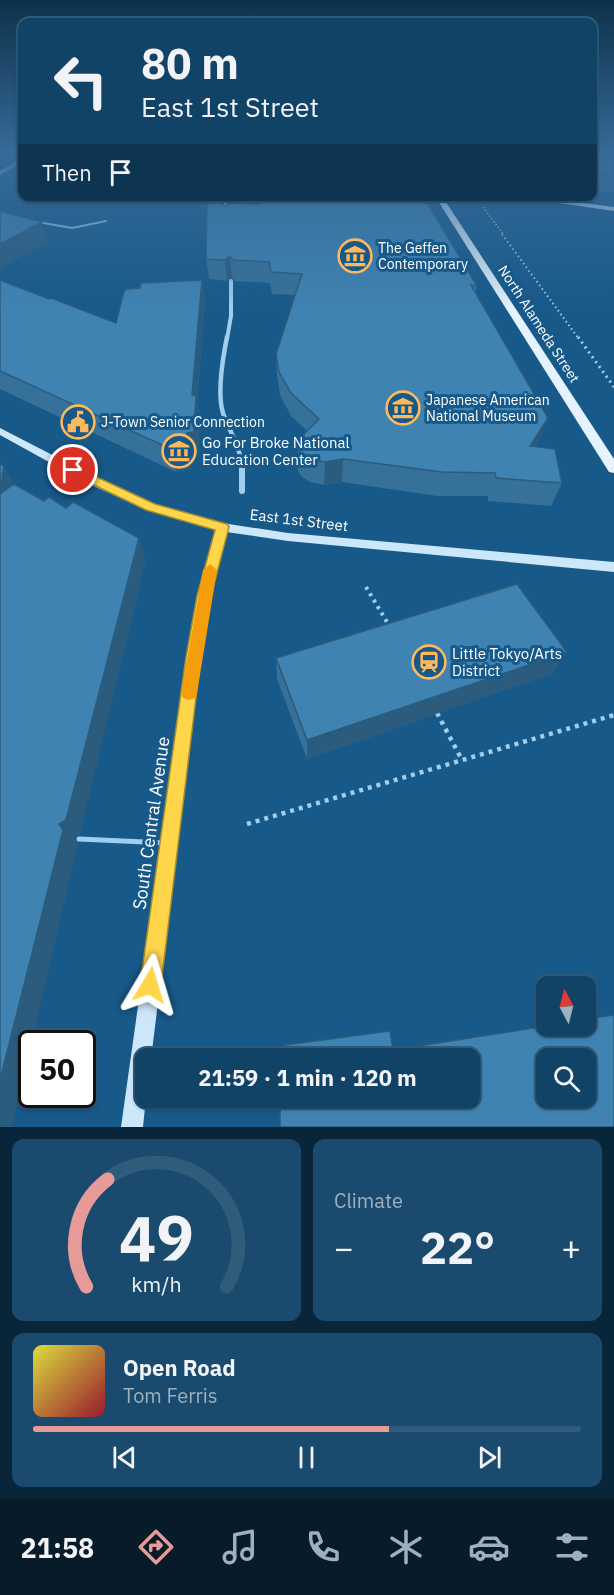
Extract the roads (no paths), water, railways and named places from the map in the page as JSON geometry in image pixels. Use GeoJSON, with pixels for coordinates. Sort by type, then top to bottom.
{"type":"FeatureCollection","features":[{"type":"Feature","properties":{"kind":"main road","name":"North Alameda Street"},"geometry":{"type":"LineString","coordinates":[[444,206],[614,469]]}},
{"type":"Feature","properties":{"kind":"main road"},"geometry":{"type":"LineString","coordinates":[[588,206],[614,209]]}},
{"type":"Feature","properties":{"kind":"main road","name":"East 1st Street"},"geometry":{"type":"LineString","coordinates":[[0,431],[91,480],[151,507],[222,527],[288,537],[614,567]]}},
{"type":"Feature","properties":{"kind":"main road","name":"South Central Avenue"},"geometry":{"type":"LineString","coordinates":[[132,1127],[204,596],[222,527]]}},
{"type":"Feature","properties":{"kind":"street"},"geometry":{"type":"LineString","coordinates":[[226,206],[227,222]]}},
{"type":"Feature","properties":{"kind":"street"},"geometry":{"type":"LineString","coordinates":[[231,281],[231,316],[222,362],[222,410],[242,457],[242,491]]}},
{"type":"Feature","properties":{"kind":"lane"},"geometry":{"type":"LineString","coordinates":[[29,220],[74,230],[85,229],[106,221]]}},
{"type":"Feature","properties":{"kind":"lane"},"geometry":{"type":"LineString","coordinates":[[79,839],[169,843]]}},
{"type":"Feature","properties":{"kind":"place","name":"The Geffen Contemporary"},"geometry":{"type":"Point","coordinates":[355,256]}},
{"type":"Feature","properties":{"kind":"place","name":"Japanese American National Museum"},"geometry":{"type":"Point","coordinates":[403,408]}},
{"type":"Feature","properties":{"kind":"place","name":"J-Town Senior Connection"},"geometry":{"type":"Point","coordinates":[78,422]}},
{"type":"Feature","properties":{"kind":"place","name":"Go For Broke National Education Center"},"geometry":{"type":"Point","coordinates":[179,451]}},
{"type":"Feature","properties":{"kind":"place","name":"Little Tokyo/Arts District"},"geometry":{"type":"Point","coordinates":[429,662]}}]}
